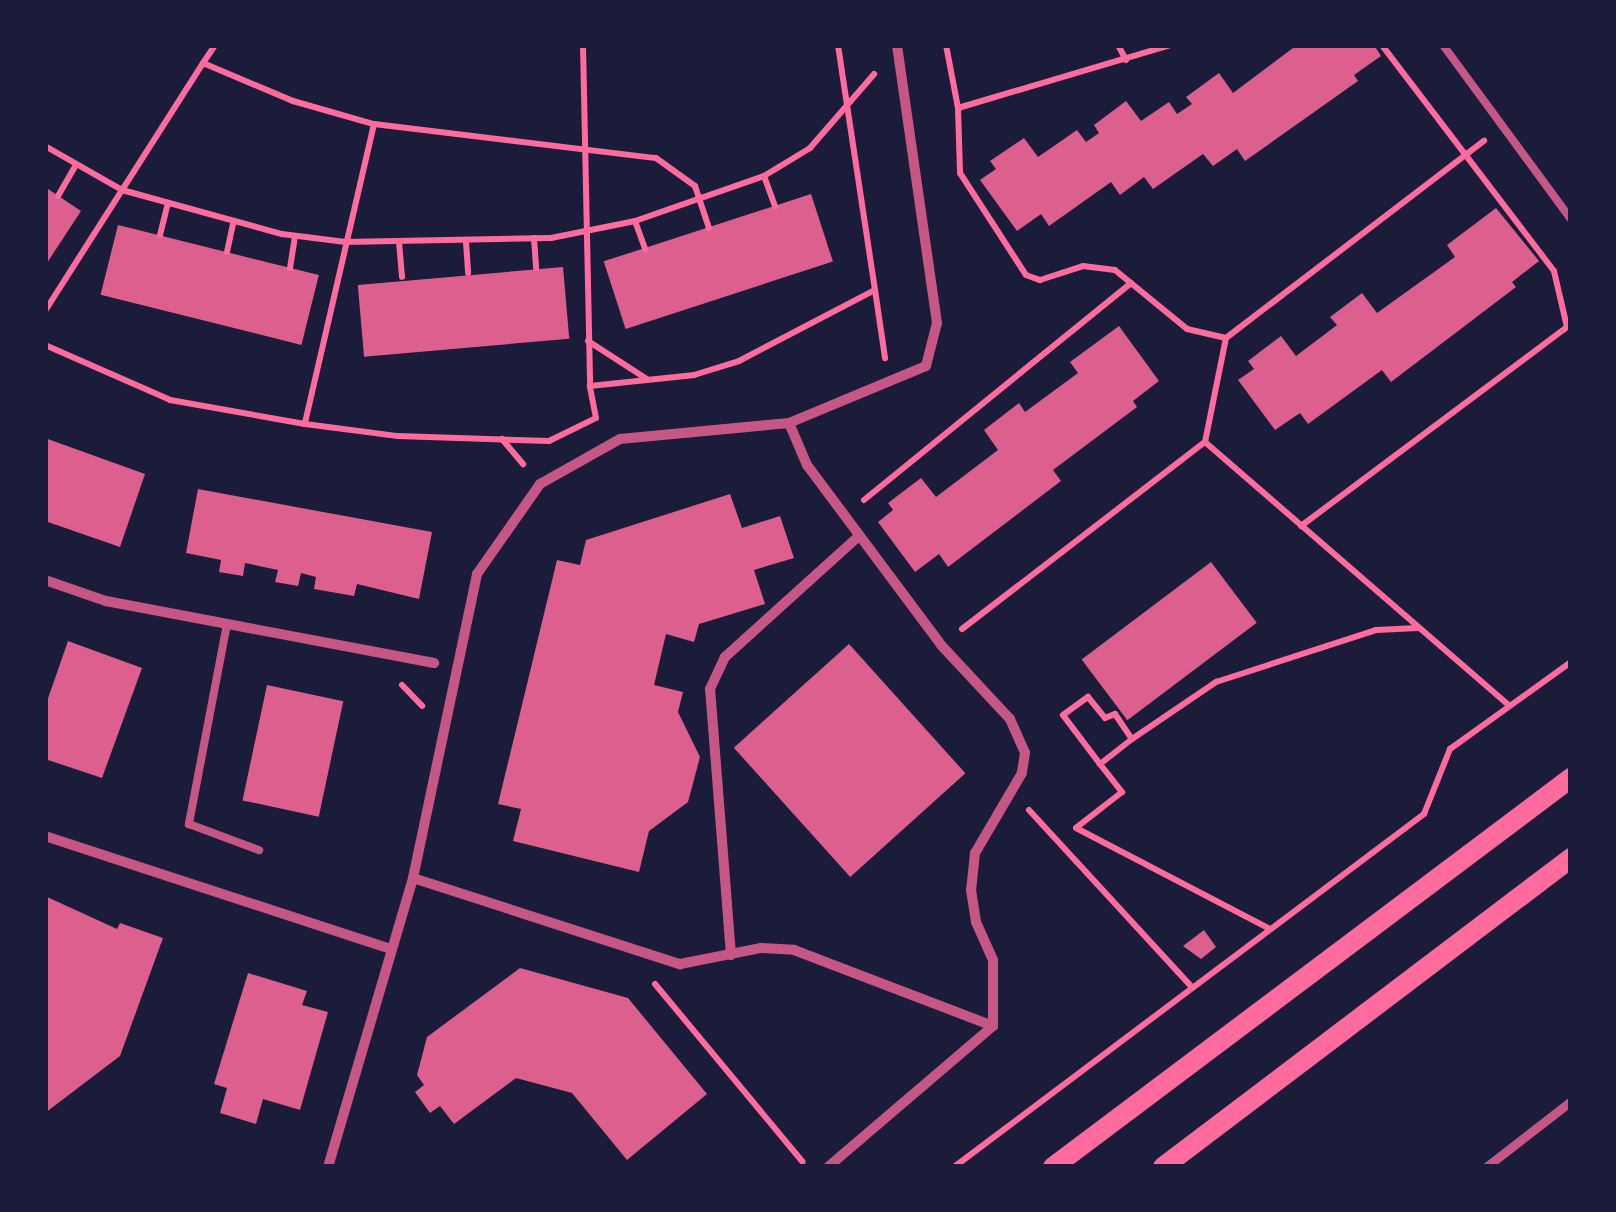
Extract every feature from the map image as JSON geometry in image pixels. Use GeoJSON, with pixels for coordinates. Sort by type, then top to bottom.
{"type":"FeatureCollection","features":[{"type":"Feature","properties":{"kind":"main road"},"geometry":{"type":"LineString","coordinates":[[1053,1167],[1571,778]]}},
{"type":"Feature","properties":{"kind":"main road"},"geometry":{"type":"LineString","coordinates":[[1163,1167],[1571,858]]}},
{"type":"Feature","properties":{"kind":"street"},"geometry":{"type":"LineString","coordinates":[[328,1167],[413,878],[477,574],[540,484],[620,438],[789,423],[926,366],[936,323],[897,45]]}},
{"type":"Feature","properties":{"kind":"street"},"geometry":{"type":"LineString","coordinates":[[789,423],[807,464],[844,516],[941,645],[1022,737],[1022,772],[975,853],[972,890],[976,922],[993,960],[993,1026],[828,1167]]}},
{"type":"Feature","properties":{"kind":"street"},"geometry":{"type":"LineString","coordinates":[[730,956],[710,689],[725,656],[859,536]]}},
{"type":"Feature","properties":{"kind":"street"},"geometry":{"type":"LineString","coordinates":[[45,580],[106,601],[434,663]]}},
{"type":"Feature","properties":{"kind":"street"},"geometry":{"type":"LineString","coordinates":[[45,836],[390,949]]}},
{"type":"Feature","properties":{"kind":"street"},"geometry":{"type":"LineString","coordinates":[[413,878],[680,964],[794,950],[993,1026]]}},
{"type":"Feature","properties":{"kind":"street"},"geometry":{"type":"LineString","coordinates":[[1486,1167],[1571,1101]]}},
{"type":"Feature","properties":{"kind":"lane"},"geometry":{"type":"LineString","coordinates":[[1443,45],[1571,219]]}},
{"type":"Feature","properties":{"kind":"lane"},"geometry":{"type":"LineString","coordinates":[[227,624],[189,824],[259,850]]}},
{"type":"Feature","properties":{"kind":"path"},"geometry":{"type":"LineString","coordinates":[[45,311],[216,45]]}},
{"type":"Feature","properties":{"kind":"path"},"geometry":{"type":"LineString","coordinates":[[45,345],[170,400],[305,424],[398,436],[549,441],[596,418],[588,342],[583,45]]}},
{"type":"Feature","properties":{"kind":"path"},"geometry":{"type":"LineString","coordinates":[[838,45],[888,382]]}},
{"type":"Feature","properties":{"kind":"path"},"geometry":{"type":"LineString","coordinates":[[946,45],[958,108],[960,173],[1026,275],[1040,280],[1084,266],[1115,270],[1187,329],[1226,338]]}},
{"type":"Feature","properties":{"kind":"path"},"geometry":{"type":"LineString","coordinates":[[1118,45],[1126,60]]}},
{"type":"Feature","properties":{"kind":"path"},"geometry":{"type":"LineString","coordinates":[[958,108],[1171,45]]}},
{"type":"Feature","properties":{"kind":"path"},"geometry":{"type":"LineString","coordinates":[[1301,526],[1567,327],[1554,271],[1382,45]]}},
{"type":"Feature","properties":{"kind":"path"},"geometry":{"type":"LineString","coordinates":[[203,63],[294,101],[374,124],[584,150],[676,166],[699,199],[709,228]]}},
{"type":"Feature","properties":{"kind":"path"},"geometry":{"type":"LineString","coordinates":[[45,146],[122,190],[233,224],[295,236],[345,242],[466,242],[585,234],[635,221],[764,176],[810,148],[875,73]]}},
{"type":"Feature","properties":{"kind":"path"},"geometry":{"type":"LineString","coordinates":[[305,424],[374,124]]}},
{"type":"Feature","properties":{"kind":"path"},"geometry":{"type":"LineString","coordinates":[[941,645],[1205,442],[1226,338],[1503,126]]}},
{"type":"Feature","properties":{"kind":"path"},"geometry":{"type":"LineString","coordinates":[[58,196],[75,166]]}},
{"type":"Feature","properties":{"kind":"path"},"geometry":{"type":"LineString","coordinates":[[764,176],[775,206]]}},
{"type":"Feature","properties":{"kind":"path"},"geometry":{"type":"LineString","coordinates":[[160,235],[167,206]]}},
{"type":"Feature","properties":{"kind":"path"},"geometry":{"type":"LineString","coordinates":[[635,221],[645,248]]}},
{"type":"Feature","properties":{"kind":"path"},"geometry":{"type":"LineString","coordinates":[[227,252],[233,224]]}},
{"type":"Feature","properties":{"kind":"path"},"geometry":{"type":"LineString","coordinates":[[290,268],[295,236]]}},
{"type":"Feature","properties":{"kind":"path"},"geometry":{"type":"LineString","coordinates":[[534,238],[536,268]]}},
{"type":"Feature","properties":{"kind":"path"},"geometry":{"type":"LineString","coordinates":[[399,242],[402,277]]}},
{"type":"Feature","properties":{"kind":"path"},"geometry":{"type":"LineString","coordinates":[[466,242],[468,272]]}},
{"type":"Feature","properties":{"kind":"path"},"geometry":{"type":"LineString","coordinates":[[844,516],[1130,283]]}},
{"type":"Feature","properties":{"kind":"path"},"geometry":{"type":"LineString","coordinates":[[590,386],[648,380],[738,361],[876,290]]}},
{"type":"Feature","properties":{"kind":"path"},"geometry":{"type":"LineString","coordinates":[[588,342],[648,380]]}},
{"type":"Feature","properties":{"kind":"path"},"geometry":{"type":"LineString","coordinates":[[1205,442],[1509,706]]}},
{"type":"Feature","properties":{"kind":"path"},"geometry":{"type":"LineString","coordinates":[[1100,764],[1216,682],[1376,630],[1418,628]]}},
{"type":"Feature","properties":{"kind":"path"},"geometry":{"type":"LineString","coordinates":[[954,1167],[1424,814],[1450,749],[1571,662]]}},
{"type":"Feature","properties":{"kind":"path"},"geometry":{"type":"LineString","coordinates":[[1132,738],[1115,714],[1105,718],[1088,697],[1062,715],[1122,792],[1076,828],[1270,929]]}},
{"type":"Feature","properties":{"kind":"path"},"geometry":{"type":"LineString","coordinates":[[1012,791],[1192,987]]}},
{"type":"Feature","properties":{"kind":"path"},"geometry":{"type":"LineString","coordinates":[[627,950],[808,1167]]}},
{"type":"Feature","properties":{"kind":"building"},"geometry":{"type":"Polygon","coordinates":[[[1297,45],[1374,45],[1381,56],[1354,75],[1358,81],[1245,161],[1237,149],[1213,166],[1203,154],[1153,189],[1144,177],[1120,195],[1111,182],[1049,226],[1041,214],[1017,231],[980,180],[996,169],[990,161],[1024,138],[1038,157],[1077,130],[1086,142],[1099,133],[1094,125],[1126,101],[1141,121],[1169,102],[1177,114],[1192,104],[1186,97],[1219,73],[1233,93],[1297,45]]]}},
{"type":"Feature","properties":{"kind":"building"},"geometry":{"type":"Polygon","coordinates":[[[45,187],[81,211],[45,266],[45,187]]]}},
{"type":"Feature","properties":{"kind":"building"},"geometry":{"type":"Polygon","coordinates":[[[811,194],[833,262],[626,329],[604,261],[811,194]]]}},
{"type":"Feature","properties":{"kind":"building"},"geometry":{"type":"Polygon","coordinates":[[[1496,208],[1539,261],[1512,282],[1516,287],[1391,382],[1382,370],[1308,424],[1300,413],[1275,430],[1238,380],[1254,369],[1248,361],[1281,336],[1296,356],[1337,325],[1330,317],[1362,293],[1377,313],[1455,257],[1447,245],[1496,208]]]}},
{"type":"Feature","properties":{"kind":"building"},"geometry":{"type":"Polygon","coordinates":[[[118,225],[319,275],[301,345],[101,295],[118,225]]]}},
{"type":"Feature","properties":{"kind":"building"},"geometry":{"type":"Polygon","coordinates":[[[563,267],[569,339],[364,357],[358,285],[563,267]]]}},
{"type":"Feature","properties":{"kind":"building"},"geometry":{"type":"Polygon","coordinates":[[[1119,326],[1159,381],[1133,401],[1137,407],[1053,470],[1061,481],[948,567],[939,554],[915,572],[878,522],[893,510],[888,503],[921,478],[936,497],[998,450],[984,430],[1019,403],[1025,412],[1078,373],[1070,362],[1119,326]]]}},
{"type":"Feature","properties":{"kind":"building"},"geometry":{"type":"Polygon","coordinates":[[[45,438],[145,474],[120,547],[45,521],[45,438]]]}},
{"type":"Feature","properties":{"kind":"building"},"geometry":{"type":"Polygon","coordinates":[[[198,489],[432,532],[419,599],[357,584],[354,596],[314,589],[316,577],[301,573],[298,586],[275,582],[278,570],[245,563],[243,576],[219,572],[221,560],[186,553],[198,489]]]}},
{"type":"Feature","properties":{"kind":"building"},"geometry":{"type":"Polygon","coordinates":[[[730,494],[742,528],[780,516],[794,558],[754,570],[765,604],[699,624],[694,642],[666,634],[654,685],[683,692],[678,712],[700,757],[688,802],[649,831],[639,872],[513,841],[521,809],[498,804],[557,560],[580,565],[586,540],[730,494]]]}},
{"type":"Feature","properties":{"kind":"building"},"geometry":{"type":"Polygon","coordinates":[[[1211,562],[1257,623],[1127,720],[1082,659],[1211,562]]]}},
{"type":"Feature","properties":{"kind":"building"},"geometry":{"type":"Polygon","coordinates":[[[68,641],[142,668],[102,778],[45,759],[45,707],[68,641]]]}},
{"type":"Feature","properties":{"kind":"building"},"geometry":{"type":"Polygon","coordinates":[[[849,644],[965,773],[850,877],[734,748],[849,644]]]}},
{"type":"Feature","properties":{"kind":"building"},"geometry":{"type":"Polygon","coordinates":[[[267,685],[343,701],[319,817],[242,800],[267,685]]]}},
{"type":"Feature","properties":{"kind":"building"},"geometry":{"type":"Polygon","coordinates":[[[45,896],[117,929],[120,923],[163,938],[120,1056],[45,1113],[45,896]]]}},
{"type":"Feature","properties":{"kind":"building"},"geometry":{"type":"Polygon","coordinates":[[[1204,930],[1216,947],[1201,959],[1183,946],[1204,930]]]}},
{"type":"Feature","properties":{"kind":"building"},"geometry":{"type":"Polygon","coordinates":[[[520,968],[628,998],[707,1094],[627,1160],[572,1093],[516,1078],[454,1124],[440,1106],[430,1113],[415,1092],[424,1085],[417,1075],[427,1037],[520,968]]]}},
{"type":"Feature","properties":{"kind":"building"},"geometry":{"type":"Polygon","coordinates":[[[248,973],[307,991],[302,1005],[328,1012],[300,1110],[263,1099],[256,1124],[220,1113],[227,1088],[214,1084],[248,973]]]}}]}
